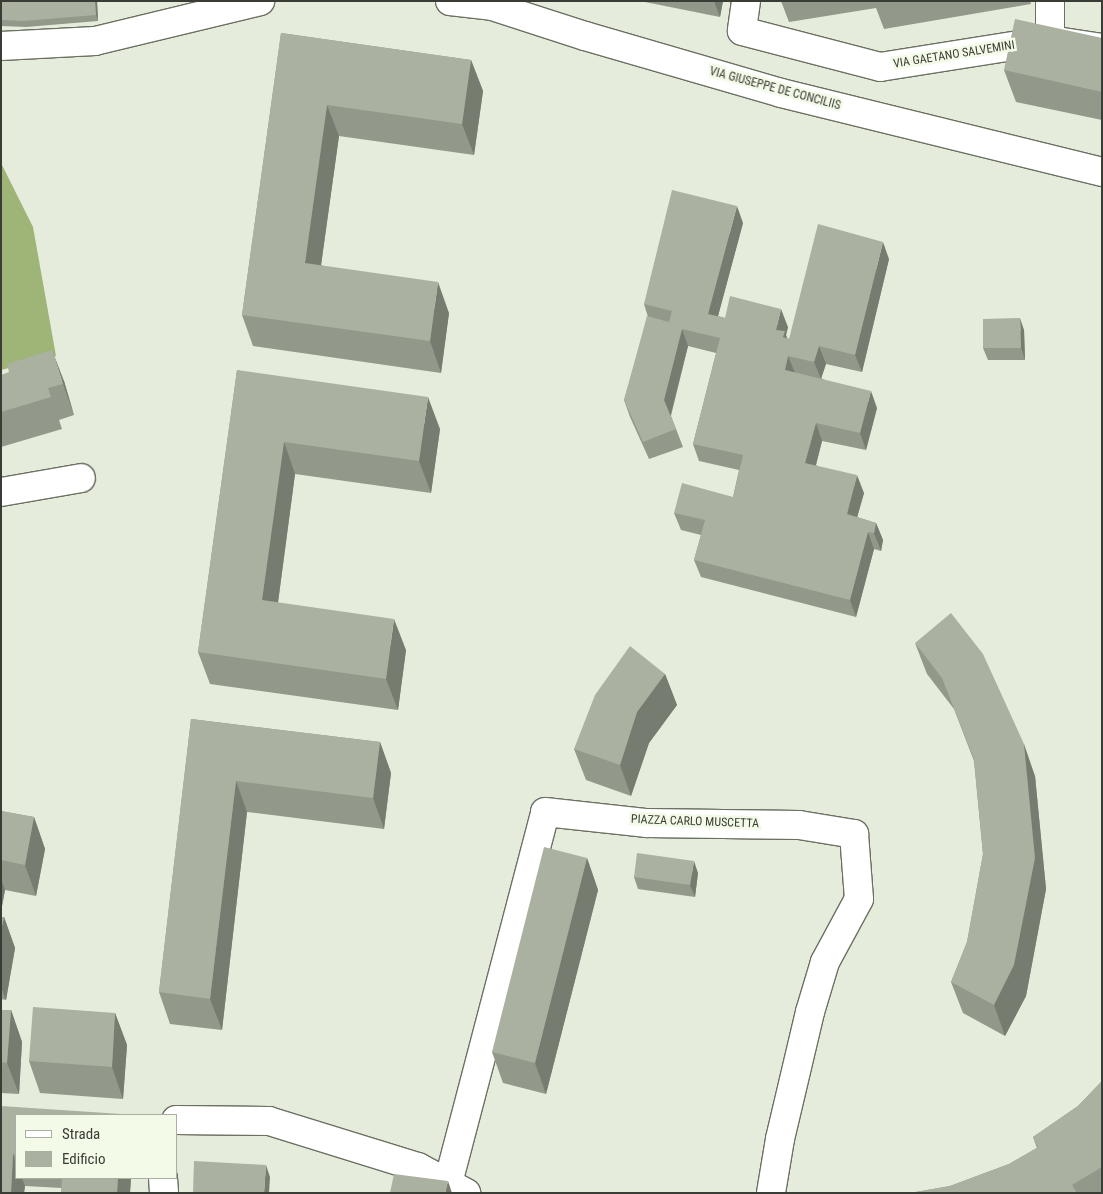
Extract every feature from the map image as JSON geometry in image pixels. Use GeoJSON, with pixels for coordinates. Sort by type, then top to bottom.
{"type":"FeatureCollection","features":[{"type":"Feature","properties":{"kind":"street"},"geometry":{"type":"LineString","coordinates":[[1,46],[94,41],[260,1]]}},
{"type":"Feature","properties":{"kind":"street","name":"VIA GIUSEPPE DE CONCILIIS"},"geometry":{"type":"LineString","coordinates":[[450,1],[494,3],[584,36],[781,93],[1102,172]]}},
{"type":"Feature","properties":{"kind":"street","name":"VIA GAETANO SALVEMINI"},"geometry":{"type":"LineString","coordinates":[[746,1],[742,32],[880,67],[1050,40],[1102,48]]}},
{"type":"Feature","properties":{"kind":"street"},"geometry":{"type":"LineString","coordinates":[[1050,1],[1050,40]]}},
{"type":"Feature","properties":{"kind":"street"},"geometry":{"type":"LineString","coordinates":[[1,492],[81,478]]}},
{"type":"Feature","properties":{"kind":"street","name":"PIAZZA CARLO MUSCETTA"},"geometry":{"type":"LineString","coordinates":[[457,1188],[546,812],[647,823],[799,825],[854,834],[859,899],[825,962],[810,1012],[780,1139],[771,1193]]}},
{"type":"Feature","properties":{"kind":"street"},"geometry":{"type":"LineString","coordinates":[[178,1120],[269,1121],[418,1167],[457,1188]]}},
{"type":"Feature","properties":{"kind":"street"},"geometry":{"type":"LineString","coordinates":[[163,1179],[164,1193]]}},
{"type":"Feature","properties":{"kind":"green space"},"geometry":{"type":"Polygon","coordinates":[[[1,163],[33,227],[56,356],[1,370],[1,163]]]}},
{"type":"Feature","properties":{"kind":"building"},"geometry":{"type":"Polygon","coordinates":[[[1,1],[95,1],[96,15],[23,21],[1,20],[1,1]]]}},
{"type":"Feature","properties":{"kind":"building"},"geometry":{"type":"Polygon","coordinates":[[[1015,19],[1102,38],[1102,92],[1004,70],[1015,19]]]}},
{"type":"Feature","properties":{"kind":"building"},"geometry":{"type":"Polygon","coordinates":[[[281,33],[471,60],[462,124],[327,105],[305,263],[438,282],[430,341],[242,315],[281,33]]]}},
{"type":"Feature","properties":{"kind":"building"},"geometry":{"type":"Polygon","coordinates":[[[672,190],[737,206],[708,314],[725,318],[730,296],[781,309],[776,330],[785,331],[783,337],[789,339],[818,224],[883,242],[855,355],[819,346],[814,362],[788,356],[785,370],[871,391],[860,433],[816,423],[805,463],[857,475],[847,514],[876,523],[874,533],[868,532],[850,600],[694,560],[705,520],[674,513],[682,483],[733,497],[743,455],[693,444],[720,338],[682,329],[664,400],[676,429],[643,442],[624,400],[647,316],[669,322],[672,311],[644,304],[672,190]]]}},
{"type":"Feature","properties":{"kind":"building"},"geometry":{"type":"Polygon","coordinates":[[[1020,318],[1021,348],[983,348],[983,319],[1020,318]]]}},
{"type":"Feature","properties":{"kind":"building"},"geometry":{"type":"Polygon","coordinates":[[[52,350],[63,384],[48,388],[51,397],[1,412],[1,375],[9,372],[7,364],[52,350]]]}},
{"type":"Feature","properties":{"kind":"building"},"geometry":{"type":"Polygon","coordinates":[[[237,370],[428,397],[419,461],[284,442],[262,600],[394,619],[386,679],[198,652],[237,370]]]}},
{"type":"Feature","properties":{"kind":"building"},"geometry":{"type":"Polygon","coordinates":[[[951,613],[983,654],[1024,744],[1035,858],[1014,965],[994,1005],[951,982],[967,942],[983,854],[974,759],[942,678],[915,643],[951,613]]]}},
{"type":"Feature","properties":{"kind":"building"},"geometry":{"type":"Polygon","coordinates":[[[630,646],[665,674],[637,712],[620,765],[574,749],[595,695],[630,646]]]}},
{"type":"Feature","properties":{"kind":"building"},"geometry":{"type":"Polygon","coordinates":[[[191,719],[380,742],[373,798],[236,781],[210,999],[159,992],[191,719]]]}},
{"type":"Feature","properties":{"kind":"building"},"geometry":{"type":"Polygon","coordinates":[[[1,811],[34,817],[25,865],[1,860],[1,811]]]}},
{"type":"Feature","properties":{"kind":"building"},"geometry":{"type":"Polygon","coordinates":[[[544,847],[587,858],[535,1063],[492,1052],[544,847]]]}},
{"type":"Feature","properties":{"kind":"building"},"geometry":{"type":"Polygon","coordinates":[[[637,853],[694,861],[690,885],[634,877],[637,853]]]}},
{"type":"Feature","properties":{"kind":"building"},"geometry":{"type":"Polygon","coordinates":[[[1,917],[4,917],[1,931],[1,917]]]}},
{"type":"Feature","properties":{"kind":"building"},"geometry":{"type":"Polygon","coordinates":[[[33,1007],[115,1013],[112,1067],[29,1061],[33,1007]]]}},
{"type":"Feature","properties":{"kind":"building"},"geometry":{"type":"Polygon","coordinates":[[[1,1010],[11,1010],[7,1063],[1,1062],[1,1010]]]}},
{"type":"Feature","properties":{"kind":"building"},"geometry":{"type":"Polygon","coordinates":[[[1102,1081],[1102,1167],[1072,1185],[1077,1193],[910,1193],[950,1186],[1009,1164],[1038,1147],[1033,1137],[1078,1106],[1102,1081]]]}},
{"type":"Feature","properties":{"kind":"building"},"geometry":{"type":"Polygon","coordinates":[[[1,1106],[121,1114],[15,1114],[15,1155],[13,1154],[11,1193],[1,1193],[1,1106]]]}},
{"type":"Feature","properties":{"kind":"building"},"geometry":{"type":"Polygon","coordinates":[[[194,1161],[266,1165],[264,1193],[193,1193],[194,1161]]]}},
{"type":"Feature","properties":{"kind":"building"},"geometry":{"type":"Polygon","coordinates":[[[394,1174],[448,1181],[445,1193],[390,1193],[394,1174]]]}},
{"type":"Feature","properties":{"kind":"building"},"geometry":{"type":"Polygon","coordinates":[[[62,1179],[118,1179],[117,1193],[61,1193],[62,1179]]]}}]}
